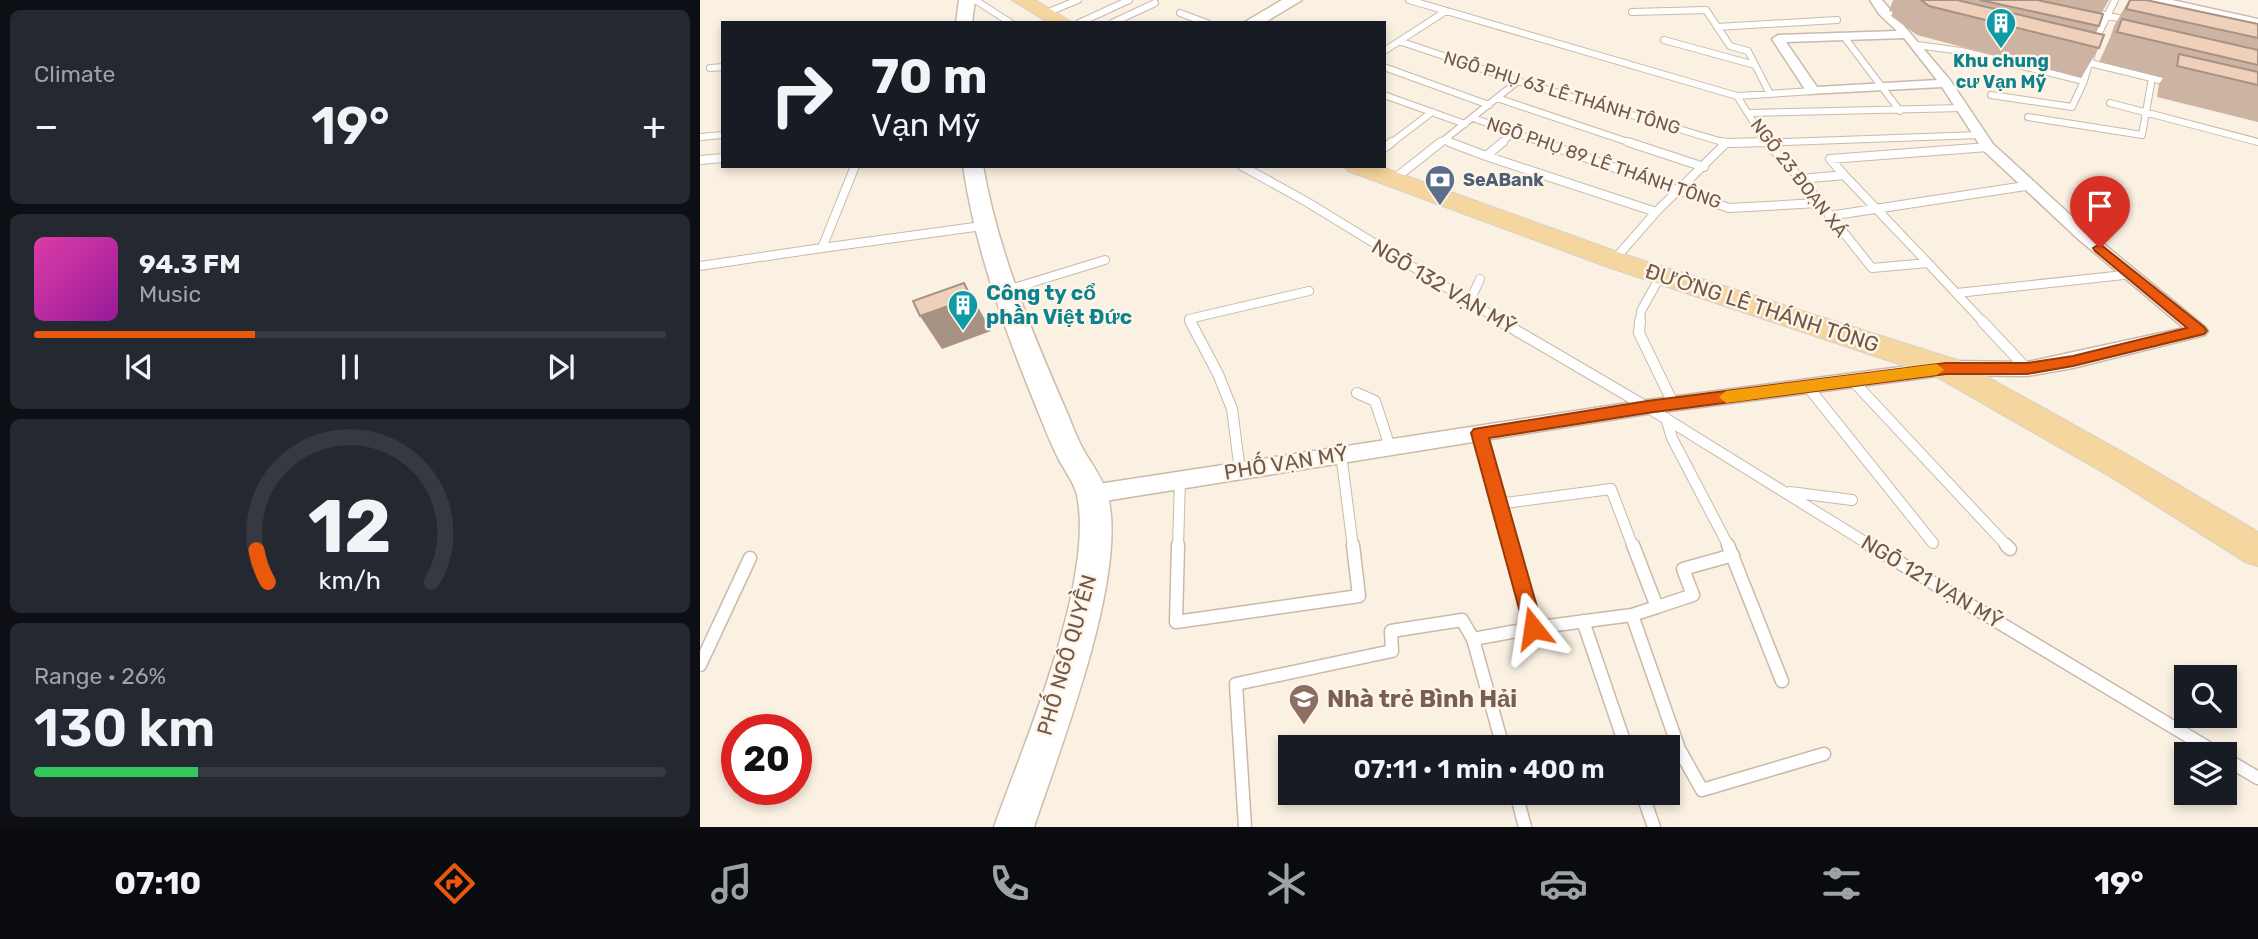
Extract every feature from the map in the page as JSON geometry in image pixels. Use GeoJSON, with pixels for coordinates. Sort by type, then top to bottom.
{"type":"FeatureCollection","features":[{"type":"Feature","properties":{"kind":"main road"},"geometry":{"type":"LineString","coordinates":[[1021,0],[1060,21]]}},
{"type":"Feature","properties":{"kind":"main road","name":"ĐƯỜNG LÊ THÁNH TÔNG"},"geometry":{"type":"LineString","coordinates":[[1361,168],[1614,260],[1946,368],[2123,468],[2258,551]]}},
{"type":"Feature","properties":{"kind":"street"},"geometry":{"type":"LineString","coordinates":[[964,21],[967,0]]}},
{"type":"Feature","properties":{"kind":"street"},"geometry":{"type":"LineString","coordinates":[[1255,21],[1294,0]]}},
{"type":"Feature","properties":{"kind":"street"},"geometry":{"type":"LineString","coordinates":[[2151,0],[2258,24]]}},
{"type":"Feature","properties":{"kind":"street"},"geometry":{"type":"LineString","coordinates":[[1647,407],[1669,411],[1808,387],[1946,368],[2027,369],[2073,361],[2199,331],[2133,274],[2083,236],[1984,141],[1946,83],[1885,9]]}},
{"type":"Feature","properties":{"kind":"street"},"geometry":{"type":"LineString","coordinates":[[1912,40],[1778,39],[1813,91],[1946,83]]}},
{"type":"Feature","properties":{"kind":"street","name":"PHỐ NGÔ QUYỀN"},"geometry":{"type":"LineString","coordinates":[[977,168],[982,226],[1023,345],[1066,445],[1092,495],[1095,535],[1093,566],[1079,624],[1014,827]]}},
{"type":"Feature","properties":{"kind":"street","name":"PHỐ VẠN MỸ"},"geometry":{"type":"LineString","coordinates":[[1092,495],[1647,407]]}},
{"type":"Feature","properties":{"kind":"lane"},"geometry":{"type":"LineString","coordinates":[[975,0],[1008,21]]}},
{"type":"Feature","properties":{"kind":"lane"},"geometry":{"type":"LineString","coordinates":[[1046,13],[1078,0]]}},
{"type":"Feature","properties":{"kind":"lane"},"geometry":{"type":"LineString","coordinates":[[1083,21],[1129,0]]}},
{"type":"Feature","properties":{"kind":"lane","name":"NGÕ 23 ĐOẠN XÁ"},"geometry":{"type":"LineString","coordinates":[[1409,0],[1737,96],[1767,144],[1801,178],[1818,203],[1872,268],[1928,263]]}},
{"type":"Feature","properties":{"kind":"lane"},"geometry":{"type":"LineString","coordinates":[[1991,95],[2072,107],[2084,81],[2096,39],[2115,0]]}},
{"type":"Feature","properties":{"kind":"lane"},"geometry":{"type":"LineString","coordinates":[[1116,21],[1155,3]]}},
{"type":"Feature","properties":{"kind":"lane"},"geometry":{"type":"LineString","coordinates":[[1632,12],[1706,10],[1730,46],[1748,51],[1770,94]]}},
{"type":"Feature","properties":{"kind":"lane"},"geometry":{"type":"LineString","coordinates":[[1386,50],[1446,11]]}},
{"type":"Feature","properties":{"kind":"lane"},"geometry":{"type":"LineString","coordinates":[[2083,11],[2135,22]]}},
{"type":"Feature","properties":{"kind":"lane"},"geometry":{"type":"LineString","coordinates":[[1180,13],[1202,21]]}},
{"type":"Feature","properties":{"kind":"lane"},"geometry":{"type":"LineString","coordinates":[[1717,27],[1838,20]]}},
{"type":"Feature","properties":{"kind":"lane"},"geometry":{"type":"LineString","coordinates":[[2084,37],[2108,42]]}},
{"type":"Feature","properties":{"kind":"lane"},"geometry":{"type":"LineString","coordinates":[[1845,38],[1884,86],[1900,111]]}},
{"type":"Feature","properties":{"kind":"lane"},"geometry":{"type":"LineString","coordinates":[[1664,40],[1755,65]]}},
{"type":"Feature","properties":{"kind":"lane"},"geometry":{"type":"LineString","coordinates":[[1912,40],[2084,81]]}},
{"type":"Feature","properties":{"kind":"lane","name":"NGÕ PHỤ 63 LÊ THÁNH TÔNG"},"geometry":{"type":"LineString","coordinates":[[1399,41],[1518,82],[1726,143],[1984,141]]}},
{"type":"Feature","properties":{"kind":"lane"},"geometry":{"type":"LineString","coordinates":[[2064,56],[2175,83]]}},
{"type":"Feature","properties":{"kind":"lane"},"geometry":{"type":"LineString","coordinates":[[710,68],[721,67]]}},
{"type":"Feature","properties":{"kind":"lane"},"geometry":{"type":"LineString","coordinates":[[1386,68],[1489,106]]}},
{"type":"Feature","properties":{"kind":"lane"},"geometry":{"type":"LineString","coordinates":[[2028,117],[2142,135],[2152,78]]}},
{"type":"Feature","properties":{"kind":"lane"},"geometry":{"type":"LineString","coordinates":[[1393,180],[1518,82]]}},
{"type":"Feature","properties":{"kind":"lane"},"geometry":{"type":"LineString","coordinates":[[1737,96],[1813,91]]}},
{"type":"Feature","properties":{"kind":"lane","name":"NGÕ PHỤ 89 LÊ THÁNH TÔNG"},"geometry":{"type":"LineString","coordinates":[[1386,96],[1465,124]]}},
{"type":"Feature","properties":{"kind":"lane"},"geometry":{"type":"LineString","coordinates":[[1497,98],[1704,167]]}},
{"type":"Feature","properties":{"kind":"lane"},"geometry":{"type":"LineString","coordinates":[[2110,103],[2258,142]]}},
{"type":"Feature","properties":{"kind":"lane"},"geometry":{"type":"LineString","coordinates":[[1748,113],[1963,108]]}},
{"type":"Feature","properties":{"kind":"lane"},"geometry":{"type":"LineString","coordinates":[[1386,146],[1432,112]]}},
{"type":"Feature","properties":{"kind":"lane","name":"NGÕ PHỤ 89 LÊ THÁNH TÔNG"},"geometry":{"type":"LineString","coordinates":[[1473,118],[1729,208],[1818,203]]}},
{"type":"Feature","properties":{"kind":"lane"},"geometry":{"type":"LineString","coordinates":[[1486,156],[1515,131]]}},
{"type":"Feature","properties":{"kind":"lane"},"geometry":{"type":"LineString","coordinates":[[700,137],[721,135]]}},
{"type":"Feature","properties":{"kind":"lane"},"geometry":{"type":"LineString","coordinates":[[1444,140],[1656,212]]}},
{"type":"Feature","properties":{"kind":"lane"},"geometry":{"type":"LineString","coordinates":[[1984,141],[1830,159],[2027,369]]}},
{"type":"Feature","properties":{"kind":"lane"},"geometry":{"type":"LineString","coordinates":[[1614,260],[1656,212],[1726,143]]}},
{"type":"Feature","properties":{"kind":"lane"},"geometry":{"type":"LineString","coordinates":[[700,160],[721,158]]}},
{"type":"Feature","properties":{"kind":"lane"},"geometry":{"type":"LineString","coordinates":[[822,248],[854,168]]}},
{"type":"Feature","properties":{"kind":"lane","name":"NGÕ 132 VẠN MỸ"},"geometry":{"type":"LineString","coordinates":[[1246,168],[1307,202],[1587,374],[1647,407]]}},
{"type":"Feature","properties":{"kind":"lane"},"geometry":{"type":"LineString","coordinates":[[1801,178],[1844,175]]}},
{"type":"Feature","properties":{"kind":"lane"},"geometry":{"type":"LineString","coordinates":[[1829,216],[2032,185]]}},
{"type":"Feature","properties":{"kind":"lane"},"geometry":{"type":"LineString","coordinates":[[700,266],[982,226]]}},
{"type":"Feature","properties":{"kind":"lane"},"geometry":{"type":"LineString","coordinates":[[1003,291],[1105,260]]}},
{"type":"Feature","properties":{"kind":"lane"},"geometry":{"type":"LineString","coordinates":[[1957,293],[2133,274]]}},
{"type":"Feature","properties":{"kind":"lane"},"geometry":{"type":"LineString","coordinates":[[1661,275],[1641,311],[1639,333],[1669,411],[1672,438],[1733,555],[1782,681]]}},
{"type":"Feature","properties":{"kind":"lane"},"geometry":{"type":"LineString","coordinates":[[1469,303],[1480,279]]}},
{"type":"Feature","properties":{"kind":"lane"},"geometry":{"type":"LineString","coordinates":[[1240,471],[1232,409],[1218,374],[1189,319],[1309,291]]}},
{"type":"Feature","properties":{"kind":"lane"},"geometry":{"type":"LineString","coordinates":[[1854,382],[2010,549]]}},
{"type":"Feature","properties":{"kind":"lane"},"geometry":{"type":"LineString","coordinates":[[1808,387],[1933,543]]}},
{"type":"Feature","properties":{"kind":"lane"},"geometry":{"type":"LineString","coordinates":[[1357,393],[1375,401],[1390,447]]}},
{"type":"Feature","properties":{"kind":"lane","name":"NGÕ 121 VẠN MỸ"},"geometry":{"type":"LineString","coordinates":[[1669,411],[1784,491],[2198,742]]}},
{"type":"Feature","properties":{"kind":"lane"},"geometry":{"type":"LineString","coordinates":[[1479,433],[1533,628]]}},
{"type":"Feature","properties":{"kind":"lane"},"geometry":{"type":"LineString","coordinates":[[1180,481],[1176,622],[1359,596],[1340,454]]}},
{"type":"Feature","properties":{"kind":"lane"},"geometry":{"type":"LineString","coordinates":[[1497,504],[1611,489],[1657,607]]}},
{"type":"Feature","properties":{"kind":"lane"},"geometry":{"type":"LineString","coordinates":[[1784,491],[1852,500]]}},
{"type":"Feature","properties":{"kind":"lane"},"geometry":{"type":"LineString","coordinates":[[1473,639],[1632,614],[1657,607],[1693,594],[1682,569],[1733,555]]}},
{"type":"Feature","properties":{"kind":"lane"},"geometry":{"type":"LineString","coordinates":[[700,665],[750,558]]}},
{"type":"Feature","properties":{"kind":"lane"},"geometry":{"type":"LineString","coordinates":[[1632,614],[1679,749],[1702,790],[1824,754]]}},
{"type":"Feature","properties":{"kind":"lane"},"geometry":{"type":"LineString","coordinates":[[1245,827],[1236,684],[1392,651],[1391,631],[1462,620],[1473,639],[1500,735]]}},
{"type":"Feature","properties":{"kind":"lane"},"geometry":{"type":"LineString","coordinates":[[1583,621],[1622,735]]}},
{"type":"Feature","properties":{"kind":"lane"},"geometry":{"type":"LineString","coordinates":[[2237,766],[2258,778]]}},
{"type":"Feature","properties":{"kind":"lane"},"geometry":{"type":"LineString","coordinates":[[1519,805],[1525,827]]}},
{"type":"Feature","properties":{"kind":"lane"},"geometry":{"type":"LineString","coordinates":[[1646,805],[1654,827]]}},
{"type":"Feature","properties":{"kind":"building"},"geometry":{"type":"Polygon","coordinates":[[[1921,0],[1957,0],[2104,35],[2099,48],[1929,6],[1921,0]]]}},
{"type":"Feature","properties":{"kind":"building"},"geometry":{"type":"Polygon","coordinates":[[[1980,0],[2037,0],[2103,14],[2099,26],[1980,0]]]}},
{"type":"Feature","properties":{"kind":"building"},"geometry":{"type":"Polygon","coordinates":[[[2130,0],[2146,0],[2258,24],[2258,38],[2126,9],[2130,0]]]}},
{"type":"Feature","properties":{"kind":"building"},"geometry":{"type":"Polygon","coordinates":[[[2122,19],[2258,50],[2258,65],[2117,32],[2122,19]]]}},
{"type":"Feature","properties":{"kind":"building"},"geometry":{"type":"Polygon","coordinates":[[[2179,54],[2258,72],[2258,85],[2177,66],[2179,54]]]}},
{"type":"Feature","properties":{"kind":"building"},"geometry":{"type":"Polygon","coordinates":[[[964,283],[971,298],[920,316],[913,301],[964,283]]]}},
{"type":"Feature","properties":{"kind":"slow traffic"},"geometry":{"type":"LineString","coordinates":[[1726,397],[1937,370]]}},
{"type":"Feature","properties":{"kind":"place","name":"Khu chung cư Vạn Mỹ"},"geometry":{"type":"Point","coordinates":[2001,50]}},
{"type":"Feature","properties":{"kind":"place","name":"SeABank"},"geometry":{"type":"Point","coordinates":[1440,207]}},
{"type":"Feature","properties":{"kind":"place","name":"Công ty cổ phần Việt Đức"},"geometry":{"type":"Point","coordinates":[963,332]}},
{"type":"Feature","properties":{"kind":"place","name":"Nhà trẻ Bình Hải"},"geometry":{"type":"Point","coordinates":[1304,726]}},
{"type":"Feature","properties":{"kind":"route"},"geometry":{"type":"LineString","coordinates":[[1533,628],[1479,433],[1559,423],[1647,407],[1946,368],[2027,369],[2073,361],[2199,331],[2100,248]]}}]}
